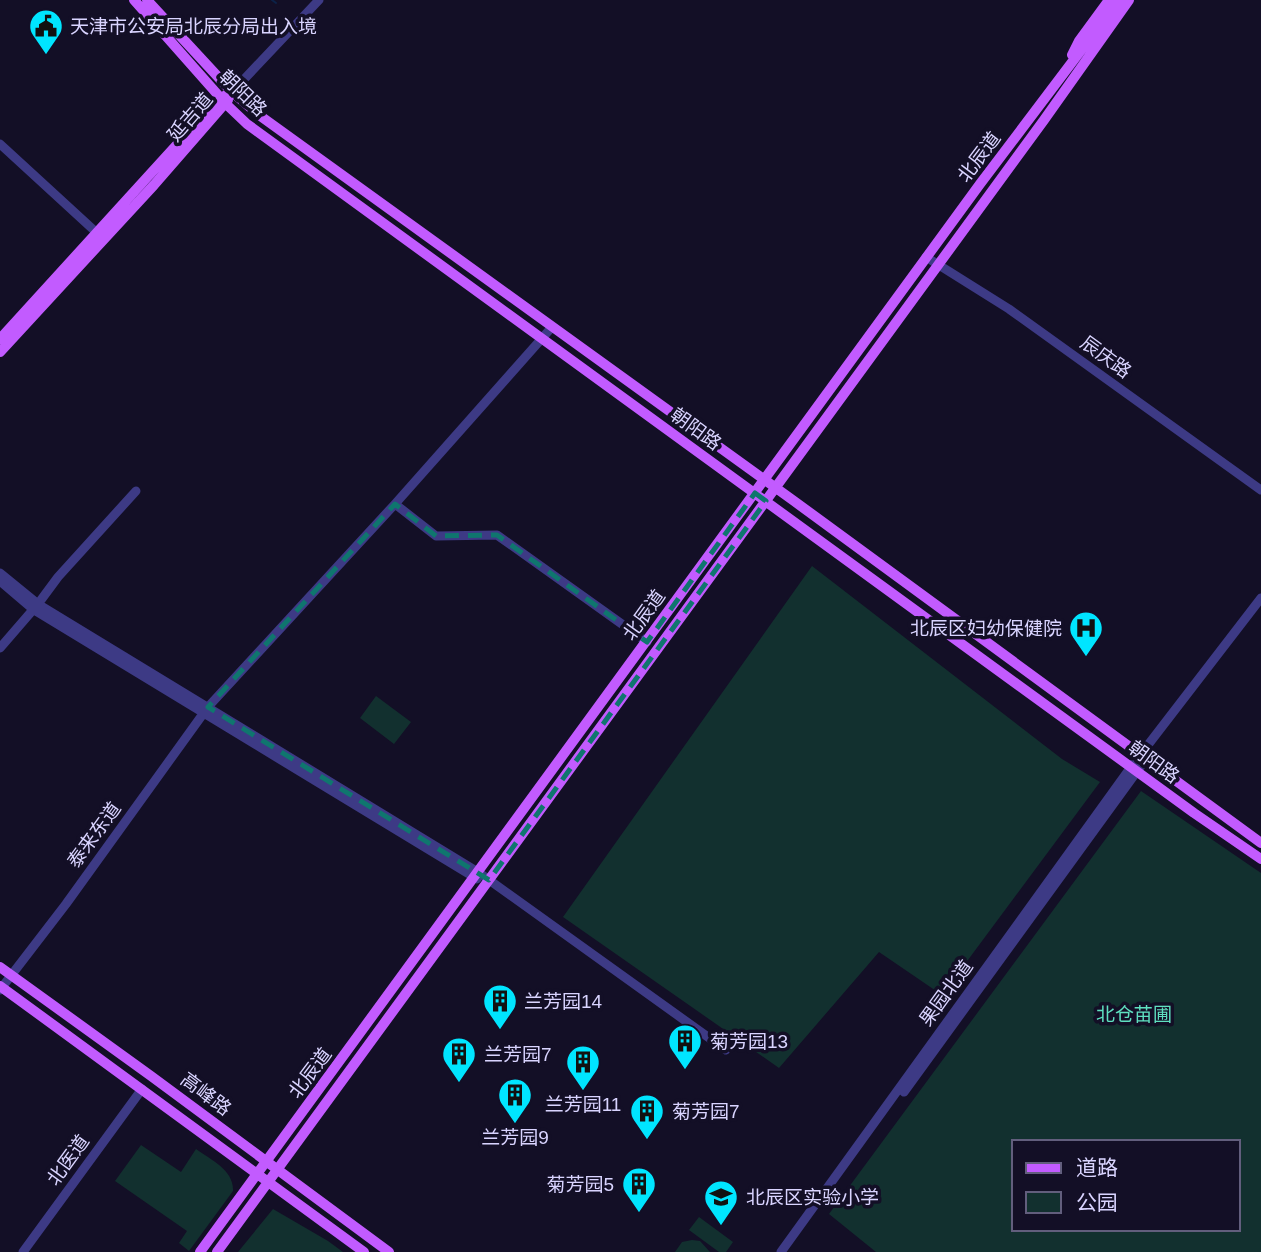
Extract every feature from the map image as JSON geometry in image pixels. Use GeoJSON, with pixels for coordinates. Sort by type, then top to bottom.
{"type":"FeatureCollection","features":[{"type":"Feature","properties":{"kind":"main road","name":"朝阳路"},"geometry":{"type":"LineString","coordinates":[[134,0],[223,101],[247,124],[1261,859]]}},
{"type":"Feature","properties":{"kind":"main road","name":"朝阳路"},"geometry":{"type":"LineString","coordinates":[[147,0],[232,92],[259,115],[764,479],[1261,843]]}},
{"type":"Feature","properties":{"kind":"main road"},"geometry":{"type":"LineString","coordinates":[[1070,74],[1079,41],[1109,0]]}},
{"type":"Feature","properties":{"kind":"main road","name":"北辰道"},"geometry":{"type":"LineString","coordinates":[[217,1252],[939,262],[1119,0]]}},
{"type":"Feature","properties":{"kind":"main road","name":"北辰道"},"geometry":{"type":"LineString","coordinates":[[200,1252],[928,256],[1129,0]]}},
{"type":"Feature","properties":{"kind":"main road"},"geometry":{"type":"LineString","coordinates":[[1070,74],[1099,53],[1137,0]]}},
{"type":"Feature","properties":{"kind":"main road","name":"延吉道"},"geometry":{"type":"LineString","coordinates":[[0,339],[232,92]]}},
{"type":"Feature","properties":{"kind":"main road","name":"延吉道"},"geometry":{"type":"LineString","coordinates":[[0,352],[223,101]]}},
{"type":"Feature","properties":{"kind":"main road","name":"高峰路"},"geometry":{"type":"LineString","coordinates":[[0,967],[389,1252]]}},
{"type":"Feature","properties":{"kind":"main road","name":"高峰路"},"geometry":{"type":"LineString","coordinates":[[1,988],[364,1252]]}},
{"type":"Feature","properties":{"kind":"street"},"geometry":{"type":"LineString","coordinates":[[232,92],[319,0]]}},
{"type":"Feature","properties":{"kind":"street"},"geometry":{"type":"LineString","coordinates":[[0,144],[97,233]]}},
{"type":"Feature","properties":{"kind":"street","name":"辰庆路"},"geometry":{"type":"LineString","coordinates":[[928,256],[1031,325],[1261,489]]}},
{"type":"Feature","properties":{"kind":"street","name":"泰来东道"},"geometry":{"type":"LineString","coordinates":[[1,988],[66,904],[206,710],[395,504],[552,327]]}},
{"type":"Feature","properties":{"kind":"street"},"geometry":{"type":"LineString","coordinates":[[0,648],[58,577],[136,491]]}},
{"type":"Feature","properties":{"kind":"street"},"geometry":{"type":"LineString","coordinates":[[395,504],[436,537],[497,535],[647,642]]}},
{"type":"Feature","properties":{"kind":"street"},"geometry":{"type":"LineString","coordinates":[[0,573],[36,607]]}},
{"type":"Feature","properties":{"kind":"street"},"geometry":{"type":"LineString","coordinates":[[0,581],[36,607],[475,875],[489,880],[726,1050]]}},
{"type":"Feature","properties":{"kind":"street","name":"果园北道"},"geometry":{"type":"LineString","coordinates":[[781,1252],[1261,597]]}},
{"type":"Feature","properties":{"kind":"street","name":"果园北道"},"geometry":{"type":"LineString","coordinates":[[788,1252],[1134,769]]}},
{"type":"Feature","properties":{"kind":"street","name":"北医道"},"geometry":{"type":"LineString","coordinates":[[23,1252],[142,1089]]}},
{"type":"Feature","properties":{"kind":"highlighted area"},"geometry":{"type":"Polygon","coordinates":[[[755,493],[766,501],[489,880],[208,707],[395,504],[436,536],[497,535],[647,642],[755,493]]]}},
{"type":"Feature","properties":{"kind":"green space"},"geometry":{"type":"Polygon","coordinates":[[[812,566],[1062,759],[1100,782],[942,995],[879,952],[779,1068],[563,917],[812,566]]]}},
{"type":"Feature","properties":{"kind":"green space"},"geometry":{"type":"Polygon","coordinates":[[[376,696],[411,722],[394,744],[360,718],[376,696]]]}},
{"type":"Feature","properties":{"kind":"green space","name":"北仓苗圃"},"geometry":{"type":"Polygon","coordinates":[[[1141,791],[1261,873],[1261,1252],[876,1252],[829,1214],[1141,791]]]}},
{"type":"Feature","properties":{"kind":"green space"},"geometry":{"type":"Polygon","coordinates":[[[141,1145],[181,1172],[196,1149],[220,1166],[230,1177],[233,1191],[189,1251],[179,1243],[187,1231],[115,1181],[141,1145]]]}},
{"type":"Feature","properties":{"kind":"green space"},"geometry":{"type":"Polygon","coordinates":[[[273,1209],[328,1241],[343,1252],[238,1252],[273,1209]]]}},
{"type":"Feature","properties":{"kind":"green space"},"geometry":{"type":"Polygon","coordinates":[[[699,1217],[733,1242],[726,1252],[719,1252],[689,1230],[699,1217]]]}},
{"type":"Feature","properties":{"kind":"green space"},"geometry":{"type":"Polygon","coordinates":[[[700,1241],[710,1252],[675,1252],[682,1242],[700,1241]]]}},
{"type":"Feature","properties":{"kind":"waterway"},"geometry":{"type":"LineString","coordinates":[[272,0],[276,3]]}},
{"type":"Feature","properties":{"kind":"place","name":"天津市公安局北辰分局出入境"},"geometry":{"type":"Point","coordinates":[46,56]}},
{"type":"Feature","properties":{"kind":"place","name":"北辰区妇幼保健院"},"geometry":{"type":"Point","coordinates":[1086,658]}},
{"type":"Feature","properties":{"kind":"place","name":"兰芳园14"},"geometry":{"type":"Point","coordinates":[500,1031]}},
{"type":"Feature","properties":{"kind":"place","name":"菊芳园13"},"geometry":{"type":"Point","coordinates":[685,1071]}},
{"type":"Feature","properties":{"kind":"place","name":"兰芳园7"},"geometry":{"type":"Point","coordinates":[459,1084]}},
{"type":"Feature","properties":{"kind":"place","name":"兰芳园11"},"geometry":{"type":"Point","coordinates":[583,1092]}},
{"type":"Feature","properties":{"kind":"place","name":"兰芳园9"},"geometry":{"type":"Point","coordinates":[515,1125]}},
{"type":"Feature","properties":{"kind":"place","name":"菊芳园7"},"geometry":{"type":"Point","coordinates":[647,1141]}},
{"type":"Feature","properties":{"kind":"place","name":"菊芳园5"},"geometry":{"type":"Point","coordinates":[639,1214]}},
{"type":"Feature","properties":{"kind":"place","name":"北辰区实验小学"},"geometry":{"type":"Point","coordinates":[721,1227]}}]}
